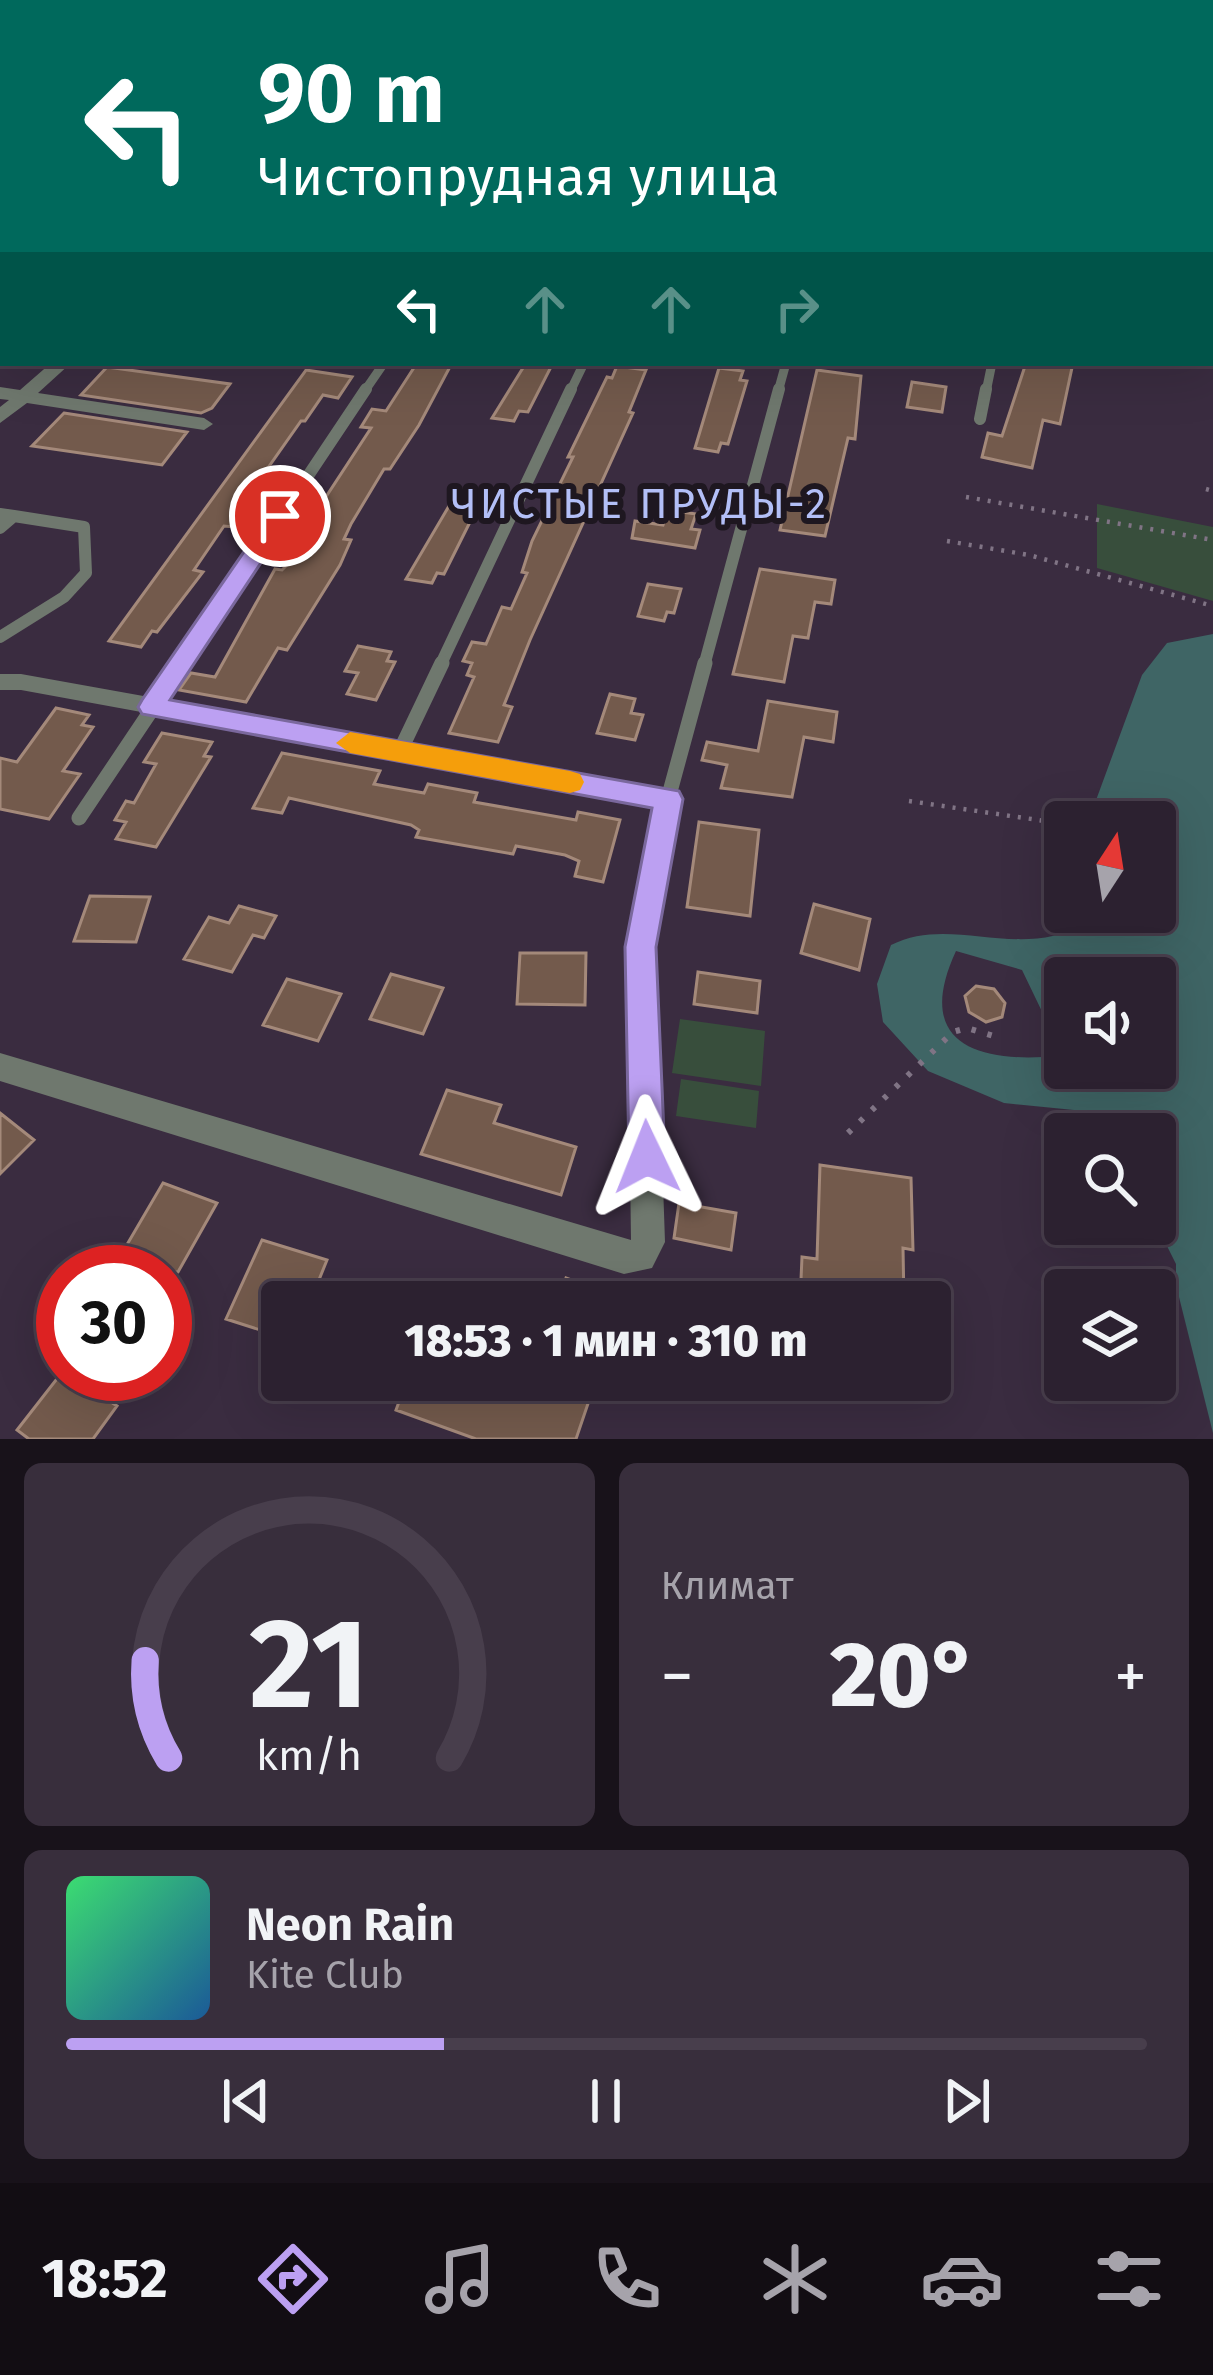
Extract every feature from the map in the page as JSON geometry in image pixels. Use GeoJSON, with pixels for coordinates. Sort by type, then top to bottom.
{"type":"FeatureCollection","features":[{"type":"Feature","properties":{"kind":"street"},"geometry":{"type":"LineString","coordinates":[[0,417],[59,366]]}},
{"type":"Feature","properties":{"kind":"street"},"geometry":{"type":"LineString","coordinates":[[0,393],[204,424]]}},
{"type":"Feature","properties":{"kind":"street"},"geometry":{"type":"LineString","coordinates":[[0,682],[668,799],[640,947],[649,1242],[640,1256],[624,1257],[0,1067]]}},
{"type":"Feature","properties":{"kind":"lane"},"geometry":{"type":"LineString","coordinates":[[79,818],[382,366]]}},
{"type":"Feature","properties":{"kind":"lane"},"geometry":{"type":"LineString","coordinates":[[400,751],[583,366]]}},
{"type":"Feature","properties":{"kind":"lane"},"geometry":{"type":"LineString","coordinates":[[668,799],[786,366]]}},
{"type":"Feature","properties":{"kind":"lane"},"geometry":{"type":"LineString","coordinates":[[980,419],[991,366]]}},
{"type":"Feature","properties":{"kind":"lane"},"geometry":{"type":"LineString","coordinates":[[0,528],[7,515],[84,526],[86,573],[64,597],[0,637]]}},
{"type":"Feature","properties":{"kind":"path"},"geometry":{"type":"LineString","coordinates":[[966,497],[1213,540]]}},
{"type":"Feature","properties":{"kind":"path"},"geometry":{"type":"LineString","coordinates":[[947,541],[1029,555],[1213,606]]}},
{"type":"Feature","properties":{"kind":"path"},"geometry":{"type":"LineString","coordinates":[[909,801],[1044,821]]}},
{"type":"Feature","properties":{"kind":"path"},"geometry":{"type":"LineString","coordinates":[[848,1132],[953,1032],[967,1028],[1000,1038]]}},
{"type":"Feature","properties":{"kind":"shaded area"},"geometry":{"type":"Polygon","coordinates":[[[1097,504],[1213,527],[1213,601],[1097,568],[1097,504]]]}},
{"type":"Feature","properties":{"kind":"shaded area"},"geometry":{"type":"Polygon","coordinates":[[[1213,634],[1213,1433],[1176,1285],[1176,1264],[1166,1245],[1176,1245],[1176,1113],[1095,1113],[1004,1103],[928,1071],[883,1022],[877,984],[891,945],[914,937],[1036,939],[1063,933],[1176,933],[1176,801],[1096,801],[1142,675],[1167,643],[1213,634]]]}},
{"type":"Feature","properties":{"kind":"shaded area"},"geometry":{"type":"Polygon","coordinates":[[[680,1019],[765,1031],[761,1086],[672,1073],[680,1019]]]}},
{"type":"Feature","properties":{"kind":"shaded area"},"geometry":{"type":"Polygon","coordinates":[[[681,1079],[759,1091],[756,1128],[676,1116],[681,1079]]]}},
{"type":"Feature","properties":{"kind":"building"},"geometry":{"type":"Polygon","coordinates":[[[415,366],[450,366],[419,425],[390,469],[384,469],[351,524],[344,539],[351,540],[340,565],[287,650],[278,648],[246,702],[179,690],[191,673],[215,677],[275,569],[282,570],[294,558],[326,507],[320,506],[371,428],[361,427],[372,409],[386,411],[415,366]]]}},
{"type":"Feature","properties":{"kind":"building"},"geometry":{"type":"Polygon","coordinates":[[[524,366],[551,366],[528,412],[519,411],[514,421],[492,418],[524,366]]]}},
{"type":"Feature","properties":{"kind":"building"},"geometry":{"type":"Polygon","coordinates":[[[617,366],[646,370],[629,412],[633,413],[530,640],[504,705],[512,707],[498,742],[449,733],[474,677],[467,675],[472,663],[463,661],[472,642],[486,644],[502,607],[511,609],[527,573],[522,572],[532,541],[573,457],[568,457],[617,366]]]}},
{"type":"Feature","properties":{"kind":"building"},"geometry":{"type":"Polygon","coordinates":[[[1025,366],[1072,366],[1060,424],[1043,420],[1032,468],[982,457],[988,433],[1002,436],[1025,366]]]}},
{"type":"Feature","properties":{"kind":"building"},"geometry":{"type":"Polygon","coordinates":[[[107,367],[230,384],[212,408],[201,413],[81,395],[107,367]]]}},
{"type":"Feature","properties":{"kind":"building"},"geometry":{"type":"Polygon","coordinates":[[[719,368],[743,371],[740,380],[747,381],[728,444],[721,443],[718,452],[695,448],[719,368]]]}},
{"type":"Feature","properties":{"kind":"building"},"geometry":{"type":"Polygon","coordinates":[[[306,370],[352,377],[338,398],[323,395],[301,421],[263,475],[269,476],[234,527],[224,526],[194,570],[203,572],[157,632],[152,631],[141,647],[109,641],[306,370]]]}},
{"type":"Feature","properties":{"kind":"building"},"geometry":{"type":"Polygon","coordinates":[[[817,370],[861,376],[855,439],[848,438],[825,536],[780,530],[817,370]]]}},
{"type":"Feature","properties":{"kind":"building"},"geometry":{"type":"Polygon","coordinates":[[[912,382],[946,387],[942,412],[907,407],[912,382]]]}},
{"type":"Feature","properties":{"kind":"building"},"geometry":{"type":"Polygon","coordinates":[[[64,413],[187,432],[162,465],[32,446],[64,413]]]}},
{"type":"Feature","properties":{"kind":"building"},"geometry":{"type":"Polygon","coordinates":[[[459,489],[495,495],[487,512],[476,511],[444,574],[437,573],[432,583],[406,579],[459,489]]]}},
{"type":"Feature","properties":{"kind":"building"},"geometry":{"type":"Polygon","coordinates":[[[668,510],[696,514],[691,529],[700,530],[695,548],[632,538],[635,521],[663,525],[668,510]]]}},
{"type":"Feature","properties":{"kind":"building"},"geometry":{"type":"Polygon","coordinates":[[[760,569],[835,580],[831,604],[815,602],[808,638],[793,636],[784,682],[733,674],[760,569]]]}},
{"type":"Feature","properties":{"kind":"building"},"geometry":{"type":"Polygon","coordinates":[[[648,584],[681,589],[674,613],[667,612],[664,621],[638,616],[648,584]]]}},
{"type":"Feature","properties":{"kind":"building"},"geometry":{"type":"Polygon","coordinates":[[[358,646],[391,652],[387,661],[395,662],[376,700],[347,694],[358,673],[345,671],[358,646]]]}},
{"type":"Feature","properties":{"kind":"building"},"geometry":{"type":"Polygon","coordinates":[[[610,694],[635,699],[631,713],[643,715],[635,740],[597,733],[610,694]]]}},
{"type":"Feature","properties":{"kind":"building"},"geometry":{"type":"Polygon","coordinates":[[[768,701],[837,712],[833,742],[804,737],[792,797],[721,788],[727,765],[702,760],[707,742],[758,751],[768,701]]]}},
{"type":"Feature","properties":{"kind":"building"},"geometry":{"type":"Polygon","coordinates":[[[56,708],[89,715],[82,725],[93,727],[63,771],[80,774],[49,819],[0,809],[0,758],[17,762],[56,708]]]}},
{"type":"Feature","properties":{"kind":"building"},"geometry":{"type":"Polygon","coordinates":[[[162,733],[212,742],[204,756],[211,757],[156,847],[116,839],[126,822],[115,820],[126,801],[134,803],[156,764],[144,762],[162,733]]]}},
{"type":"Feature","properties":{"kind":"building"},"geometry":{"type":"Polygon","coordinates":[[[282,753],[380,771],[374,784],[424,793],[428,784],[477,793],[474,802],[576,820],[578,812],[620,820],[603,882],[575,876],[579,861],[565,855],[516,846],[513,854],[416,837],[419,830],[411,825],[289,798],[282,813],[253,808],[282,753]]]}},
{"type":"Feature","properties":{"kind":"building"},"geometry":{"type":"Polygon","coordinates":[[[699,822],[759,830],[750,916],[687,907],[699,822]]]}},
{"type":"Feature","properties":{"kind":"building"},"geometry":{"type":"Polygon","coordinates":[[[90,896],[150,897],[136,942],[74,941],[90,896]]]}},
{"type":"Feature","properties":{"kind":"building"},"geometry":{"type":"Polygon","coordinates":[[[814,904],[870,919],[859,970],[801,953],[814,904]]]}},
{"type":"Feature","properties":{"kind":"building"},"geometry":{"type":"Polygon","coordinates":[[[239,906],[276,916],[264,938],[253,935],[232,972],[184,959],[209,917],[229,923],[239,906]]]}},
{"type":"Feature","properties":{"kind":"building"},"geometry":{"type":"Polygon","coordinates":[[[520,953],[586,953],[585,1005],[517,1004],[520,953]]]}},
{"type":"Feature","properties":{"kind":"building"},"geometry":{"type":"Polygon","coordinates":[[[698,972],[760,981],[757,1013],[694,1004],[698,972]]]}},
{"type":"Feature","properties":{"kind":"building"},"geometry":{"type":"Polygon","coordinates":[[[391,974],[443,988],[423,1034],[370,1019],[391,974]]]}},
{"type":"Feature","properties":{"kind":"building"},"geometry":{"type":"Polygon","coordinates":[[[287,979],[341,994],[318,1041],[263,1025],[287,979]]]}},
{"type":"Feature","properties":{"kind":"building"},"geometry":{"type":"Polygon","coordinates":[[[976,986],[994,989],[1005,1003],[1002,1017],[986,1022],[969,1012],[965,996],[976,986]]]}},
{"type":"Feature","properties":{"kind":"building"},"geometry":{"type":"Polygon","coordinates":[[[447,1090],[501,1105],[494,1123],[576,1147],[561,1195],[421,1154],[447,1090]]]}},
{"type":"Feature","properties":{"kind":"building"},"geometry":{"type":"Polygon","coordinates":[[[0,1113],[34,1140],[0,1174],[0,1113]]]}},
{"type":"Feature","properties":{"kind":"building"},"geometry":{"type":"Polygon","coordinates":[[[820,1165],[911,1178],[913,1250],[903,1248],[904,1281],[801,1281],[802,1257],[817,1259],[820,1165]]]}},
{"type":"Feature","properties":{"kind":"building"},"geometry":{"type":"Polygon","coordinates":[[[163,1183],[217,1203],[192,1247],[127,1245],[163,1183]]]}},
{"type":"Feature","properties":{"kind":"building"},"geometry":{"type":"Polygon","coordinates":[[[679,1203],[736,1213],[731,1250],[674,1238],[679,1203]]]}},
{"type":"Feature","properties":{"kind":"building"},"geometry":{"type":"Polygon","coordinates":[[[262,1240],[327,1260],[318,1281],[261,1281],[261,1330],[226,1319],[262,1240]]]}},
{"type":"Feature","properties":{"kind":"building"},"geometry":{"type":"Polygon","coordinates":[[[40,1401],[109,1401],[117,1406],[93,1439],[29,1439],[17,1430],[40,1401]]]}},
{"type":"Feature","properties":{"kind":"building"},"geometry":{"type":"Polygon","coordinates":[[[399,1401],[589,1401],[576,1439],[476,1439],[396,1410],[399,1401]]]}},
{"type":"Feature","properties":{"kind":"slow traffic"},"geometry":{"type":"LineString","coordinates":[[350,743],[570,782]]}},
{"type":"Feature","properties":{"kind":"district","name":"ЧИСТЫЕ ПРУДЫ-2"},"geometry":{"type":"Point","coordinates":[640,503]}},
{"type":"Feature","properties":{"kind":"route"},"geometry":{"type":"LineString","coordinates":[[280,516],[152,707],[668,799],[640,947],[647,1157]]}}]}
